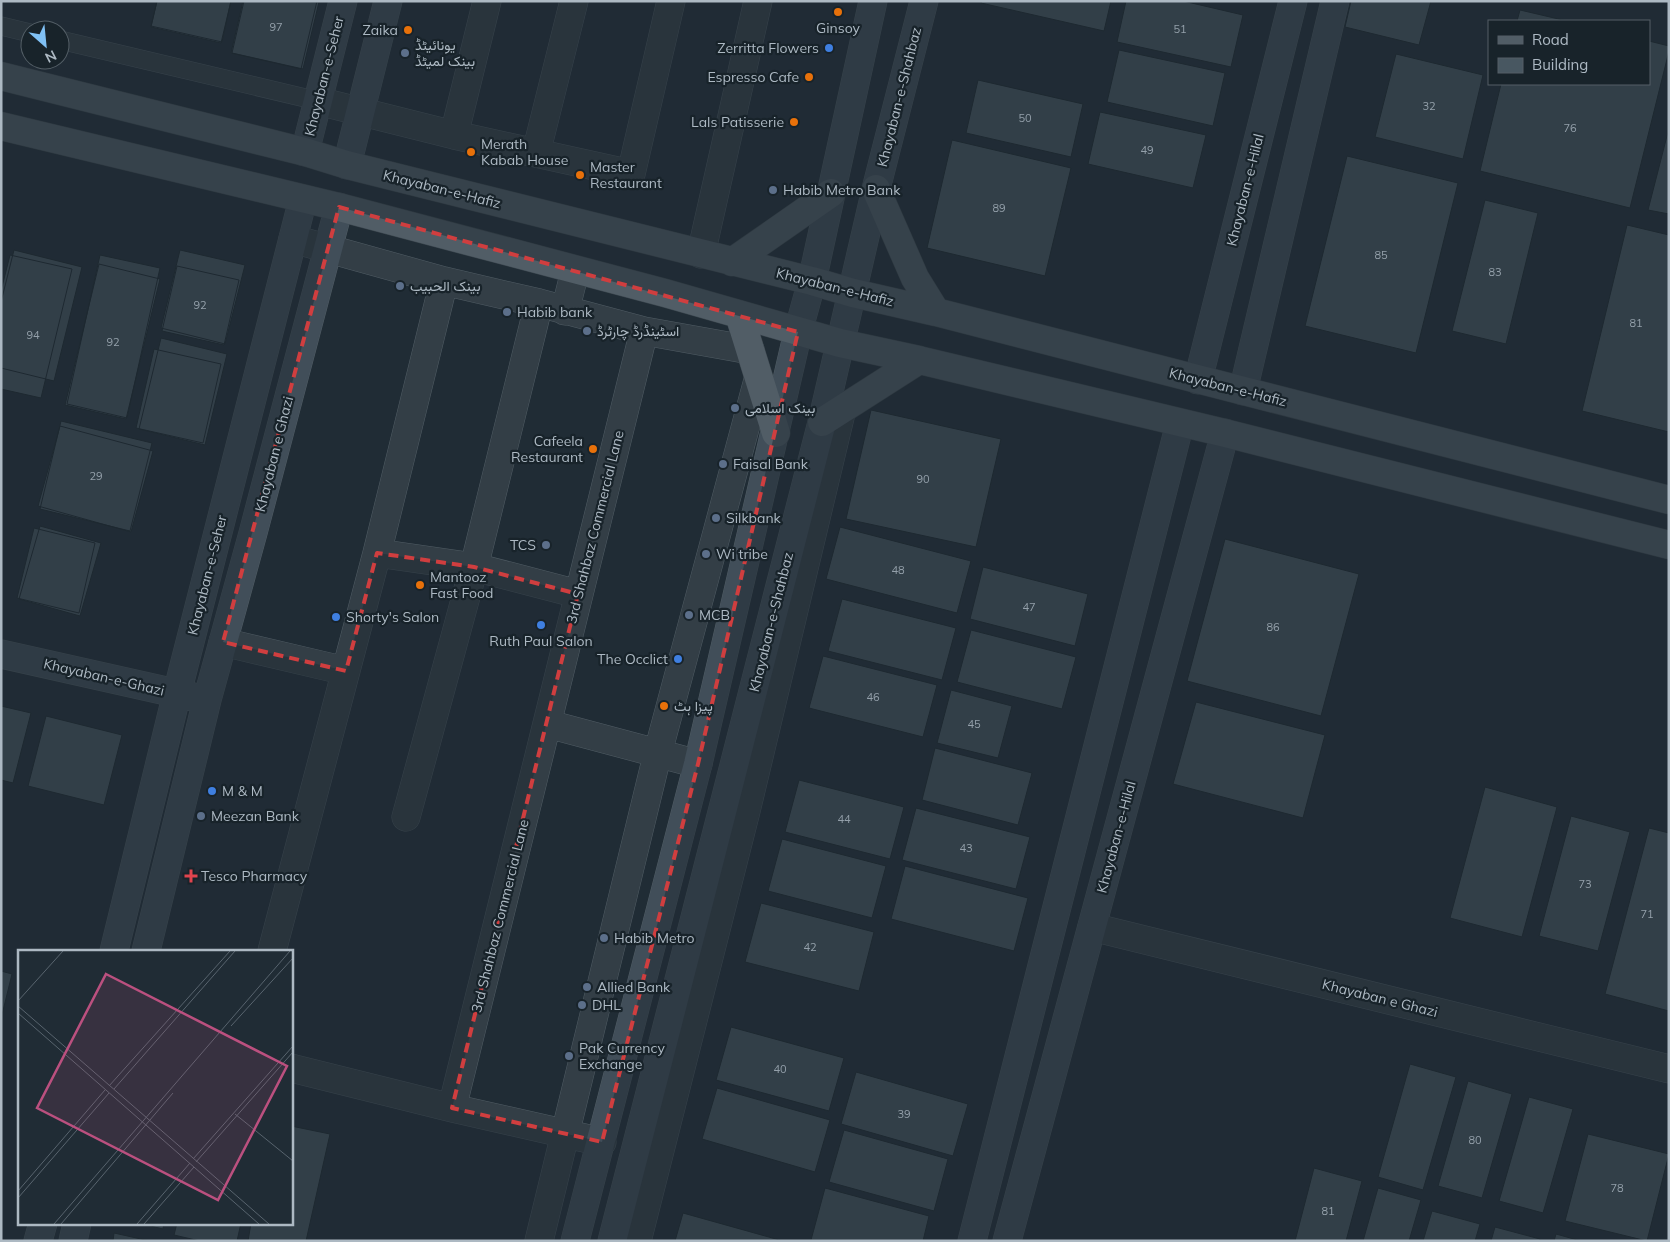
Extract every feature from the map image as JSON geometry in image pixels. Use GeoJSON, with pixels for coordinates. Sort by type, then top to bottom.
{"type":"FeatureCollection","features":[{"type":"Feature","properties":{"kind":"main road","name":"Khayaban-e-Hafiz"},"geometry":{"type":"LineString","coordinates":[[1,76],[812,281],[853,293],[936,312],[1669,500]]}},
{"type":"Feature","properties":{"kind":"main road"},"geometry":{"type":"LineString","coordinates":[[1,126],[338,207],[575,271],[665,293],[840,343],[920,360],[1225,433],[1669,545]]}},
{"type":"Feature","properties":{"kind":"main road"},"geometry":{"type":"LineString","coordinates":[[876,189],[915,278],[936,312]]}},
{"type":"Feature","properties":{"kind":"main road"},"geometry":{"type":"LineString","coordinates":[[732,262],[831,193]]}},
{"type":"Feature","properties":{"kind":"main road"},"geometry":{"type":"LineString","coordinates":[[739,314],[776,433]]}},
{"type":"Feature","properties":{"kind":"main road"},"geometry":{"type":"LineString","coordinates":[[832,415],[920,360]]}},
{"type":"Feature","properties":{"kind":"street","name":"Khayaban-e-Seher"},"geometry":{"type":"LineString","coordinates":[[305,152],[343,1]]}},
{"type":"Feature","properties":{"kind":"street"},"geometry":{"type":"LineString","coordinates":[[347,165],[388,1]]}},
{"type":"Feature","properties":{"kind":"street"},"geometry":{"type":"LineString","coordinates":[[454,135],[486,1]]}},
{"type":"Feature","properties":{"kind":"street"},"geometry":{"type":"LineString","coordinates":[[536,153],[574,1]]}},
{"type":"Feature","properties":{"kind":"street"},"geometry":{"type":"LineString","coordinates":[[318,101],[454,135],[631,174],[671,1]]}},
{"type":"Feature","properties":{"kind":"street"},"geometry":{"type":"LineString","coordinates":[[701,254],[758,1]]}},
{"type":"Feature","properties":{"kind":"street"},"geometry":{"type":"LineString","coordinates":[[575,1241],[698,764],[798,332],[812,281],[873,1]]}},
{"type":"Feature","properties":{"kind":"street","name":"Khayaban-e-Shahbaz"},"geometry":{"type":"LineString","coordinates":[[612,1241],[832,415],[840,343],[876,189],[924,1]]}},
{"type":"Feature","properties":{"kind":"street","name":"Khayaban-e-Hilal"},"geometry":{"type":"LineString","coordinates":[[1198,380],[1293,1]]}},
{"type":"Feature","properties":{"kind":"street"},"geometry":{"type":"LineString","coordinates":[[1243,391],[1335,1]]}},
{"type":"Feature","properties":{"kind":"street","name":"Khayaban-e-Seher"},"geometry":{"type":"LineString","coordinates":[[114,950],[177,693],[303,200]]}},
{"type":"Feature","properties":{"kind":"street","name":"Khayaban e Ghazi"},"geometry":{"type":"LineString","coordinates":[[207,700],[258,514],[338,207]]}},
{"type":"Feature","properties":{"kind":"street"},"geometry":{"type":"LineString","coordinates":[[294,239],[444,282],[538,303],[644,331],[750,350]]}},
{"type":"Feature","properties":{"kind":"street"},"geometry":{"type":"LineString","coordinates":[[565,311],[575,271]]}},
{"type":"Feature","properties":{"kind":"street"},"geometry":{"type":"LineString","coordinates":[[272,950],[377,553],[444,282]]}},
{"type":"Feature","properties":{"kind":"street"},"geometry":{"type":"LineString","coordinates":[[406,817],[474,567],[538,303]]}},
{"type":"Feature","properties":{"kind":"street","name":"3rd Shahbaz Commercial Lane"},"geometry":{"type":"LineString","coordinates":[[452,1108],[644,331]]}},
{"type":"Feature","properties":{"kind":"street"},"geometry":{"type":"LineString","coordinates":[[539,1241],[658,752],[758,380]]}},
{"type":"Feature","properties":{"kind":"street"},"geometry":{"type":"LineString","coordinates":[[637,1241],[748,802],[832,415]]}},
{"type":"Feature","properties":{"kind":"street"},"geometry":{"type":"LineString","coordinates":[[972,1241],[1180,423]]}},
{"type":"Feature","properties":{"kind":"street","name":"Khayaban-e-Hilal"},"geometry":{"type":"LineString","coordinates":[[1007,1241],[1225,433]]}},
{"type":"Feature","properties":{"kind":"street"},"geometry":{"type":"LineString","coordinates":[[377,553],[474,567],[578,594]]}},
{"type":"Feature","properties":{"kind":"street"},"geometry":{"type":"LineString","coordinates":[[223,642],[346,671]]}},
{"type":"Feature","properties":{"kind":"street","name":"Khayaban-e-Ghazi"},"geometry":{"type":"LineString","coordinates":[[1,654],[207,700]]}},
{"type":"Feature","properties":{"kind":"street"},"geometry":{"type":"LineString","coordinates":[[146,950],[207,700]]}},
{"type":"Feature","properties":{"kind":"street"},"geometry":{"type":"LineString","coordinates":[[548,724],[698,764]]}},
{"type":"Feature","properties":{"kind":"street","name":"Khayaban e Ghazi"},"geometry":{"type":"LineString","coordinates":[[1092,927],[1669,1069]]}},
{"type":"Feature","properties":{"kind":"street"},"geometry":{"type":"LineString","coordinates":[[292,1068],[452,1108],[602,1142]]}},
{"type":"Feature","properties":{"kind":"street"},"geometry":{"type":"LineString","coordinates":[[1012,1084],[1047,1094]]}},
{"type":"Feature","properties":{"kind":"street"},"geometry":{"type":"LineString","coordinates":[[38,1241],[43,1224]]}},
{"type":"Feature","properties":{"kind":"street"},"geometry":{"type":"LineString","coordinates":[[73,1241],[77,1224]]}},
{"type":"Feature","properties":{"kind":"lane"},"geometry":{"type":"LineString","coordinates":[[1,26],[20,31]]}},
{"type":"Feature","properties":{"kind":"lane"},"geometry":{"type":"LineString","coordinates":[[70,42],[318,101]]}},
{"type":"Feature","properties":{"kind":"highlighted area"},"geometry":{"type":"Polygon","coordinates":[[[339,207],[798,332],[698,764],[602,1142],[452,1108],[578,594],[474,567],[377,553],[346,671],[223,642],[339,207]]]}},
{"type":"Feature","properties":{"kind":"building"},"geometry":{"type":"Polygon","coordinates":[[[157,1],[231,1],[221,43],[151,27],[157,1]]]}},
{"type":"Feature","properties":{"kind":"building"},"geometry":{"type":"Polygon","coordinates":[[[157,1],[231,1],[222,42],[151,26],[157,1]]]}},
{"type":"Feature","properties":{"kind":"building"},"geometry":{"type":"Polygon","coordinates":[[[243,1],[317,1],[301,69],[231,53],[243,1]]]}},
{"type":"Feature","properties":{"kind":"building"},"geometry":{"type":"Polygon","coordinates":[[[244,1],[319,2],[303,69],[232,53],[244,1]]]}},
{"type":"Feature","properties":{"kind":"building"},"geometry":{"type":"Polygon","coordinates":[[[982,1],[1111,1],[1104,31],[981,3],[982,1]]]}},
{"type":"Feature","properties":{"kind":"building"},"geometry":{"type":"Polygon","coordinates":[[[1126,1],[1183,1],[1243,15],[1231,67],[1117,42],[1126,1]]]}},
{"type":"Feature","properties":{"kind":"building"},"geometry":{"type":"Polygon","coordinates":[[[1351,1],[1431,1],[1419,45],[1345,27],[1351,1]]]}},
{"type":"Feature","properties":{"kind":"building"},"geometry":{"type":"Polygon","coordinates":[[[1520,10],[1563,20],[1517,20],[1520,10]]]}},
{"type":"Feature","properties":{"kind":"building"},"geometry":{"type":"Polygon","coordinates":[[[1650,41],[1669,46],[1630,208],[1480,171],[1501,85],[1650,85],[1650,41]]]}},
{"type":"Feature","properties":{"kind":"building"},"geometry":{"type":"Polygon","coordinates":[[[1119,50],[1225,73],[1213,126],[1107,102],[1119,50]]]}},
{"type":"Feature","properties":{"kind":"building"},"geometry":{"type":"Polygon","coordinates":[[[1396,54],[1483,75],[1463,159],[1375,137],[1396,54]]]}},
{"type":"Feature","properties":{"kind":"building"},"geometry":{"type":"Polygon","coordinates":[[[978,80],[1083,104],[1071,157],[966,133],[978,80]]]}},
{"type":"Feature","properties":{"kind":"building"},"geometry":{"type":"Polygon","coordinates":[[[1100,112],[1206,135],[1193,188],[1088,164],[1100,112]]]}},
{"type":"Feature","properties":{"kind":"building"},"geometry":{"type":"Polygon","coordinates":[[[1669,128],[1669,214],[1648,210],[1669,128]]]}},
{"type":"Feature","properties":{"kind":"building"},"geometry":{"type":"Polygon","coordinates":[[[952,140],[1071,168],[1045,276],[927,248],[952,140]]]}},
{"type":"Feature","properties":{"kind":"building"},"geometry":{"type":"Polygon","coordinates":[[[1347,156],[1458,183],[1416,353],[1305,326],[1347,156]]]}},
{"type":"Feature","properties":{"kind":"building"},"geometry":{"type":"Polygon","coordinates":[[[1485,200],[1538,213],[1506,344],[1452,331],[1485,200]]]}},
{"type":"Feature","properties":{"kind":"building"},"geometry":{"type":"Polygon","coordinates":[[[1627,225],[1669,235],[1669,432],[1582,411],[1627,225]]]}},
{"type":"Feature","properties":{"kind":"building"},"geometry":{"type":"Polygon","coordinates":[[[14,250],[82,267],[54,381],[1,368],[1,302],[14,250]]]}},
{"type":"Feature","properties":{"kind":"building"},"geometry":{"type":"Polygon","coordinates":[[[180,250],[245,265],[225,344],[161,328],[180,250]]]}},
{"type":"Feature","properties":{"kind":"building"},"geometry":{"type":"Polygon","coordinates":[[[10,255],[72,269],[41,398],[1,389],[1,291],[10,255]]]}},
{"type":"Feature","properties":{"kind":"building"},"geometry":{"type":"Polygon","coordinates":[[[100,255],[160,268],[127,418],[67,404],[100,255]]]}},
{"type":"Feature","properties":{"kind":"building"},"geometry":{"type":"Polygon","coordinates":[[[99,264],[160,279],[126,419],[65,405],[99,264]]]}},
{"type":"Feature","properties":{"kind":"building"},"geometry":{"type":"Polygon","coordinates":[[[177,266],[239,280],[224,345],[162,331],[177,266]]]}},
{"type":"Feature","properties":{"kind":"building"},"geometry":{"type":"Polygon","coordinates":[[[161,338],[227,354],[205,445],[139,429],[161,338]]]}},
{"type":"Feature","properties":{"kind":"building"},"geometry":{"type":"Polygon","coordinates":[[[154,349],[221,364],[203,443],[136,428],[154,349]]]}},
{"type":"Feature","properties":{"kind":"building"},"geometry":{"type":"Polygon","coordinates":[[[871,410],[1001,439],[976,547],[846,519],[871,410]]]}},
{"type":"Feature","properties":{"kind":"building"},"geometry":{"type":"Polygon","coordinates":[[[61,421],[152,443],[130,531],[40,509],[61,421]]]}},
{"type":"Feature","properties":{"kind":"building"},"geometry":{"type":"Polygon","coordinates":[[[60,426],[153,451],[131,532],[38,506],[60,426]]]}},
{"type":"Feature","properties":{"kind":"building"},"geometry":{"type":"Polygon","coordinates":[[[40,526],[101,543],[80,616],[19,599],[40,526]]]}},
{"type":"Feature","properties":{"kind":"building"},"geometry":{"type":"Polygon","coordinates":[[[840,527],[971,561],[957,613],[826,579],[840,527]]]}},
{"type":"Feature","properties":{"kind":"building"},"geometry":{"type":"Polygon","coordinates":[[[34,528],[95,543],[79,613],[17,598],[34,528]]]}},
{"type":"Feature","properties":{"kind":"building"},"geometry":{"type":"Polygon","coordinates":[[[1225,539],[1359,574],[1321,716],[1187,681],[1225,539]]]}},
{"type":"Feature","properties":{"kind":"building"},"geometry":{"type":"Polygon","coordinates":[[[983,567],[1088,594],[1075,646],[970,619],[983,567]]]}},
{"type":"Feature","properties":{"kind":"building"},"geometry":{"type":"Polygon","coordinates":[[[842,599],[956,628],[942,680],[828,651],[842,599]]]}},
{"type":"Feature","properties":{"kind":"building"},"geometry":{"type":"Polygon","coordinates":[[[971,630],[1076,657],[1062,709],[957,682],[971,630]]]}},
{"type":"Feature","properties":{"kind":"building"},"geometry":{"type":"Polygon","coordinates":[[[823,656],[937,685],[923,737],[809,708],[823,656]]]}},
{"type":"Feature","properties":{"kind":"building"},"geometry":{"type":"Polygon","coordinates":[[[951,690],[1012,706],[998,758],[937,743],[951,690]]]}},
{"type":"Feature","properties":{"kind":"building"},"geometry":{"type":"Polygon","coordinates":[[[1196,702],[1325,735],[1303,818],[1173,784],[1196,702]]]}},
{"type":"Feature","properties":{"kind":"building"},"geometry":{"type":"Polygon","coordinates":[[[1,706],[31,713],[13,783],[1,780],[1,706]]]}},
{"type":"Feature","properties":{"kind":"building"},"geometry":{"type":"Polygon","coordinates":[[[46,716],[122,735],[104,805],[28,786],[46,716]]]}},
{"type":"Feature","properties":{"kind":"building"},"geometry":{"type":"Polygon","coordinates":[[[935,748],[1032,773],[1018,825],[922,800],[935,748]]]}},
{"type":"Feature","properties":{"kind":"building"},"geometry":{"type":"Polygon","coordinates":[[[799,780],[904,807],[890,859],[785,832],[799,780]]]}},
{"type":"Feature","properties":{"kind":"building"},"geometry":{"type":"Polygon","coordinates":[[[1485,787],[1557,807],[1522,937],[1450,918],[1485,787]]]}},
{"type":"Feature","properties":{"kind":"building"},"geometry":{"type":"Polygon","coordinates":[[[916,808],[1030,837],[1016,889],[902,860],[916,808]]]}},
{"type":"Feature","properties":{"kind":"building"},"geometry":{"type":"Polygon","coordinates":[[[1571,816],[1630,832],[1598,951],[1539,936],[1571,816]]]}},
{"type":"Feature","properties":{"kind":"building"},"geometry":{"type":"Polygon","coordinates":[[[1649,828],[1669,833],[1669,1011],[1605,994],[1649,828]]]}},
{"type":"Feature","properties":{"kind":"building"},"geometry":{"type":"Polygon","coordinates":[[[782,839],[886,866],[872,918],[768,891],[782,839]]]}},
{"type":"Feature","properties":{"kind":"building"},"geometry":{"type":"Polygon","coordinates":[[[905,866],[1028,898],[1014,951],[891,919],[905,866]]]}},
{"type":"Feature","properties":{"kind":"building"},"geometry":{"type":"Polygon","coordinates":[[[761,903],[874,932],[859,991],[745,962],[761,903]]]}},
{"type":"Feature","properties":{"kind":"building"},"geometry":{"type":"Polygon","coordinates":[[[1,971],[12,974],[1,1019],[1,971]]]}},
{"type":"Feature","properties":{"kind":"building"},"geometry":{"type":"Polygon","coordinates":[[[731,1027],[844,1058],[829,1111],[716,1080],[731,1027]]]}},
{"type":"Feature","properties":{"kind":"building"},"geometry":{"type":"Polygon","coordinates":[[[1410,1064],[1456,1077],[1423,1190],[1378,1177],[1410,1064]]]}},
{"type":"Feature","properties":{"kind":"building"},"geometry":{"type":"Polygon","coordinates":[[[856,1072],[968,1104],[953,1156],[841,1124],[856,1072]]]}},
{"type":"Feature","properties":{"kind":"building"},"geometry":{"type":"Polygon","coordinates":[[[1468,1081],[1512,1094],[1482,1198],[1438,1186],[1468,1081]]]}},
{"type":"Feature","properties":{"kind":"building"},"geometry":{"type":"Polygon","coordinates":[[[717,1088],[830,1120],[815,1172],[702,1139],[717,1088]]]}},
{"type":"Feature","properties":{"kind":"building"},"geometry":{"type":"Polygon","coordinates":[[[1529,1097],[1573,1109],[1543,1213],[1499,1201],[1529,1097]]]}},
{"type":"Feature","properties":{"kind":"building"},"geometry":{"type":"Polygon","coordinates":[[[292,1126],[330,1134],[306,1241],[248,1241],[251,1224],[292,1224],[292,1126]]]}},
{"type":"Feature","properties":{"kind":"building"},"geometry":{"type":"Polygon","coordinates":[[[844,1130],[948,1159],[934,1211],[829,1182],[844,1130]]]}},
{"type":"Feature","properties":{"kind":"building"},"geometry":{"type":"Polygon","coordinates":[[[1588,1134],[1669,1154],[1647,1241],[1565,1221],[1588,1134]]]}},
{"type":"Feature","properties":{"kind":"building"},"geometry":{"type":"Polygon","coordinates":[[[1314,1168],[1362,1181],[1346,1241],[1295,1241],[1314,1168]]]}},
{"type":"Feature","properties":{"kind":"building"},"geometry":{"type":"Polygon","coordinates":[[[825,1188],[929,1216],[923,1241],[811,1240],[825,1188]]]}},
{"type":"Feature","properties":{"kind":"building"},"geometry":{"type":"Polygon","coordinates":[[[1378,1188],[1421,1200],[1409,1241],[1363,1241],[1378,1188]]]}},
{"type":"Feature","properties":{"kind":"building"},"geometry":{"type":"Polygon","coordinates":[[[1432,1211],[1480,1224],[1475,1241],[1423,1241],[1432,1211]]]}},
{"type":"Feature","properties":{"kind":"building"},"geometry":{"type":"Polygon","coordinates":[[[683,1213],[783,1241],[675,1241],[683,1213]]]}},
{"type":"Feature","properties":{"kind":"building"},"geometry":{"type":"Polygon","coordinates":[[[142,1224],[164,1224],[163,1229],[142,1224]]]}},
{"type":"Feature","properties":{"kind":"building"},"geometry":{"type":"Polygon","coordinates":[[[177,1224],[241,1224],[237,1241],[200,1241],[174,1235],[177,1224]]]}},
{"type":"Feature","properties":{"kind":"building"},"geometry":{"type":"Polygon","coordinates":[[[1495,1227],[1540,1239],[1540,1241],[1491,1241],[1495,1227]]]}},
{"type":"Feature","properties":{"kind":"building"},"geometry":{"type":"Polygon","coordinates":[[[114,1233],[150,1241],[113,1241],[114,1233]]]}},
{"type":"Feature","properties":{"kind":"building"},"geometry":{"type":"Polygon","coordinates":[[[1556,1234],[1581,1241],[1554,1241],[1556,1234]]]}},
{"type":"Feature","properties":{"kind":"place","name":"Ginsoy"},"geometry":{"type":"Point","coordinates":[838,12]}},
{"type":"Feature","properties":{"kind":"place","name":"Zaika"},"geometry":{"type":"Point","coordinates":[408,30]}},
{"type":"Feature","properties":{"kind":"place","name":"Zerritta Flowers"},"geometry":{"type":"Point","coordinates":[829,48]}},
{"type":"Feature","properties":{"kind":"place","name":"یونائیٹڈ بینک لمیٹڈ"},"geometry":{"type":"Point","coordinates":[405,53]}},
{"type":"Feature","properties":{"kind":"place","name":"Espresso Cafe"},"geometry":{"type":"Point","coordinates":[809,77]}},
{"type":"Feature","properties":{"kind":"place","name":"Lals Patisserie"},"geometry":{"type":"Point","coordinates":[794,122]}},
{"type":"Feature","properties":{"kind":"place","name":"Merath Kabab House"},"geometry":{"type":"Point","coordinates":[471,152]}},
{"type":"Feature","properties":{"kind":"place","name":"Master Restaurant"},"geometry":{"type":"Point","coordinates":[580,175]}},
{"type":"Feature","properties":{"kind":"place","name":"Habib Metro Bank"},"geometry":{"type":"Point","coordinates":[773,190]}},
{"type":"Feature","properties":{"kind":"place","name":"بينک الحبيب"},"geometry":{"type":"Point","coordinates":[400,286]}},
{"type":"Feature","properties":{"kind":"place","name":"Habib bank"},"geometry":{"type":"Point","coordinates":[507,312]}},
{"type":"Feature","properties":{"kind":"place","name":"اسٹینڈرڈ چارٹرڈ"},"geometry":{"type":"Point","coordinates":[587,331]}},
{"type":"Feature","properties":{"kind":"place","name":"بینک اسلامی"},"geometry":{"type":"Point","coordinates":[735,408]}},
{"type":"Feature","properties":{"kind":"place","name":"Cafeela Restaurant"},"geometry":{"type":"Point","coordinates":[593,449]}},
{"type":"Feature","properties":{"kind":"place","name":"Faisal Bank"},"geometry":{"type":"Point","coordinates":[723,464]}},
{"type":"Feature","properties":{"kind":"place","name":"Silkbank"},"geometry":{"type":"Point","coordinates":[716,518]}},
{"type":"Feature","properties":{"kind":"place","name":"TCS"},"geometry":{"type":"Point","coordinates":[546,545]}},
{"type":"Feature","properties":{"kind":"place","name":"Wi tribe"},"geometry":{"type":"Point","coordinates":[706,554]}},
{"type":"Feature","properties":{"kind":"place","name":"Mantooz Fast Food"},"geometry":{"type":"Point","coordinates":[420,585]}},
{"type":"Feature","properties":{"kind":"place","name":"MCB"},"geometry":{"type":"Point","coordinates":[689,615]}},
{"type":"Feature","properties":{"kind":"place","name":"Shorty's Salon"},"geometry":{"type":"Point","coordinates":[336,617]}},
{"type":"Feature","properties":{"kind":"place","name":"Ruth Paul Salon"},"geometry":{"type":"Point","coordinates":[541,625]}},
{"type":"Feature","properties":{"kind":"place","name":"The Occlict"},"geometry":{"type":"Point","coordinates":[678,659]}},
{"type":"Feature","properties":{"kind":"place","name":"پیزا ہٹ"},"geometry":{"type":"Point","coordinates":[664,706]}},
{"type":"Feature","properties":{"kind":"place","name":"M & M"},"geometry":{"type":"Point","coordinates":[212,791]}},
{"type":"Feature","properties":{"kind":"place","name":"Meezan Bank"},"geometry":{"type":"Point","coordinates":[201,816]}},
{"type":"Feature","properties":{"kind":"place","name":"Tesco Pharmacy"},"geometry":{"type":"Point","coordinates":[191,876]}},
{"type":"Feature","properties":{"kind":"place","name":"Habib Metro"},"geometry":{"type":"Point","coordinates":[604,938]}},
{"type":"Feature","properties":{"kind":"place","name":"Allied Bank"},"geometry":{"type":"Point","coordinates":[587,987]}},
{"type":"Feature","properties":{"kind":"place","name":"DHL"},"geometry":{"type":"Point","coordinates":[582,1005]}},
{"type":"Feature","properties":{"kind":"place","name":"Pak Currency Exchange"},"geometry":{"type":"Point","coordinates":[569,1056]}}]}
